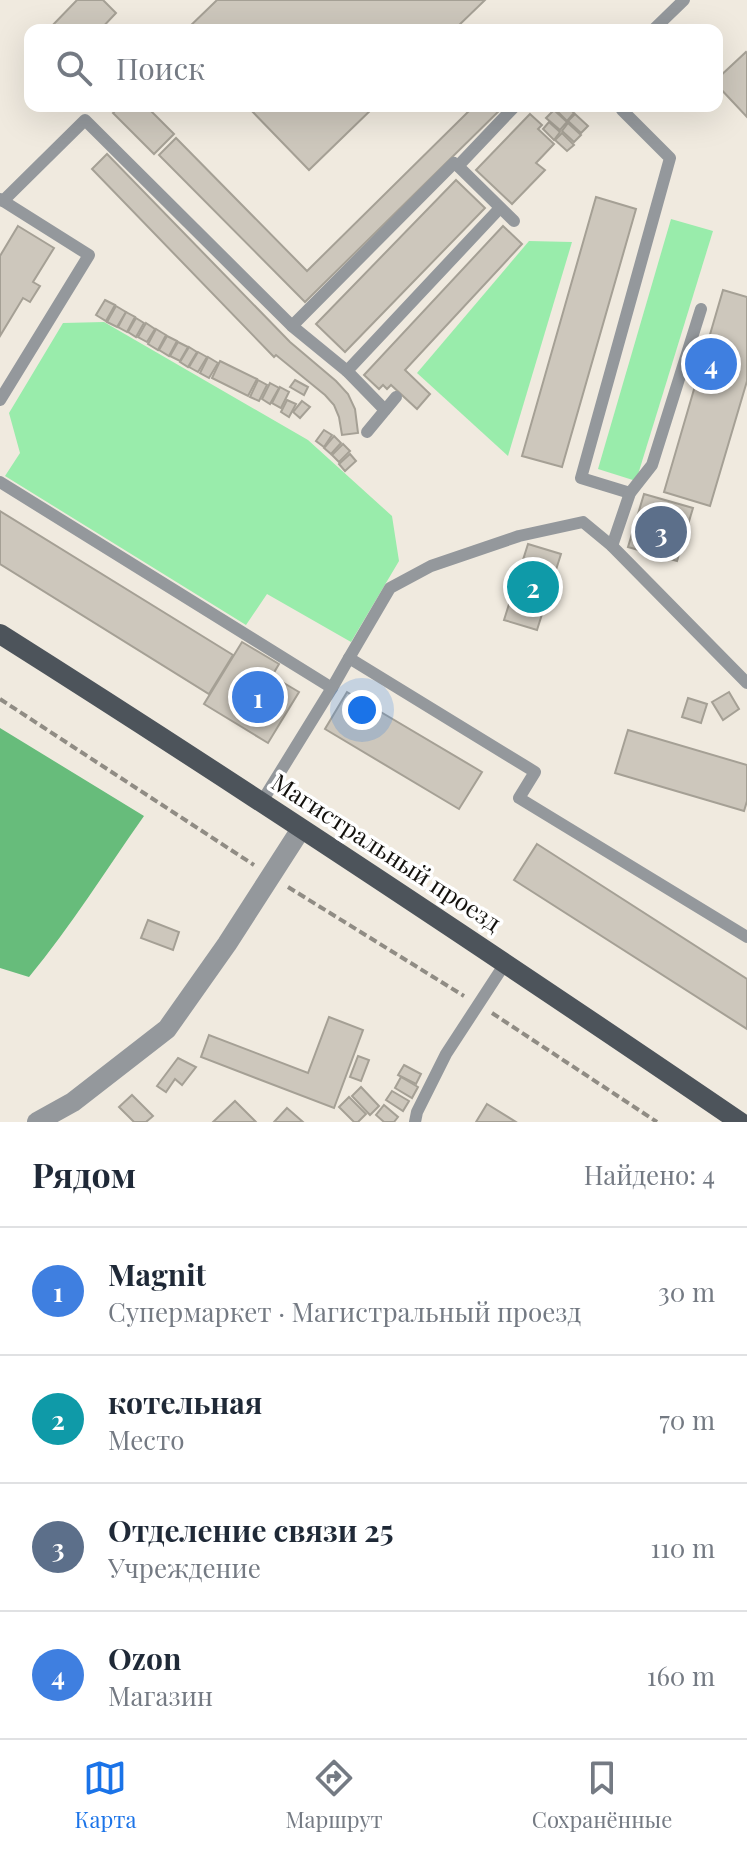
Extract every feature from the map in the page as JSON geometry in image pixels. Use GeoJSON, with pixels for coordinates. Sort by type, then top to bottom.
{"type":"FeatureCollection","features":[{"type":"Feature","properties":{"kind":"main road","name":"Магистральный проезд"},"geometry":{"type":"LineString","coordinates":[[0,634],[506,962],[740,1122]]}},
{"type":"Feature","properties":{"kind":"street"},"geometry":{"type":"LineString","coordinates":[[37,1122],[73,1102],[167,1029],[301,829]]}},
{"type":"Feature","properties":{"kind":"lane"},"geometry":{"type":"LineString","coordinates":[[659,24],[684,0]]}},
{"type":"Feature","properties":{"kind":"lane"},"geometry":{"type":"LineString","coordinates":[[458,166],[509,112]]}},
{"type":"Feature","properties":{"kind":"lane"},"geometry":{"type":"LineString","coordinates":[[624,112],[670,158],[581,478],[630,493]]}},
{"type":"Feature","properties":{"kind":"lane"},"geometry":{"type":"LineString","coordinates":[[0,400],[89,255],[2,200],[85,120],[292,326],[347,371],[385,410]]}},
{"type":"Feature","properties":{"kind":"lane"},"geometry":{"type":"LineString","coordinates":[[292,326],[454,163],[514,221]]}},
{"type":"Feature","properties":{"kind":"lane"},"geometry":{"type":"LineString","coordinates":[[347,371],[500,208]]}},
{"type":"Feature","properties":{"kind":"lane"},"geometry":{"type":"LineString","coordinates":[[612,546],[630,493],[652,465],[701,309]]}},
{"type":"Feature","properties":{"kind":"lane"},"geometry":{"type":"LineString","coordinates":[[367,432],[396,397]]}},
{"type":"Feature","properties":{"kind":"lane"},"geometry":{"type":"LineString","coordinates":[[0,482],[332,688]]}},
{"type":"Feature","properties":{"kind":"lane"},"geometry":{"type":"LineString","coordinates":[[261,803],[390,588],[431,566],[519,536],[583,522],[612,546],[747,683]]}},
{"type":"Feature","properties":{"kind":"lane"},"geometry":{"type":"LineString","coordinates":[[349,658],[535,772],[519,798],[747,937]]}},
{"type":"Feature","properties":{"kind":"lane"},"geometry":{"type":"LineString","coordinates":[[415,1122],[446,1054],[506,962]]}},
{"type":"Feature","properties":{"kind":"path"},"geometry":{"type":"LineString","coordinates":[[0,699],[657,1122]]}},
{"type":"Feature","properties":{"kind":"green space"},"geometry":{"type":"Polygon","coordinates":[[[671,219],[713,231],[636,481],[598,469],[671,219]]]}},
{"type":"Feature","properties":{"kind":"green space"},"geometry":{"type":"Polygon","coordinates":[[[529,241],[572,242],[508,456],[417,373],[529,241]]]}},
{"type":"Feature","properties":{"kind":"green space"},"geometry":{"type":"Polygon","coordinates":[[[104,322],[308,440],[392,516],[399,561],[351,642],[267,594],[246,625],[5,476],[20,453],[9,413],[63,323],[104,322]]]}},
{"type":"Feature","properties":{"kind":"green space"},"geometry":{"type":"Polygon","coordinates":[[[0,728],[144,816],[29,977],[0,968],[0,728]]]}},
{"type":"Feature","properties":{"kind":"building"},"geometry":{"type":"Polygon","coordinates":[[[77,0],[103,0],[116,13],[106,24],[54,24],[77,0]]]}},
{"type":"Feature","properties":{"kind":"building"},"geometry":{"type":"Polygon","coordinates":[[[217,0],[485,0],[460,24],[192,24],[217,0]]]}},
{"type":"Feature","properties":{"kind":"building"},"geometry":{"type":"Polygon","coordinates":[[[747,53],[747,117],[723,91],[723,73],[747,53]]]}},
{"type":"Feature","properties":{"kind":"building"},"geometry":{"type":"Polygon","coordinates":[[[152,112],[174,134],[154,154],[113,113],[152,112]]]}},
{"type":"Feature","properties":{"kind":"building"},"geometry":{"type":"Polygon","coordinates":[[[253,112],[369,112],[309,170],[253,112]]]}},
{"type":"Feature","properties":{"kind":"building"},"geometry":{"type":"Polygon","coordinates":[[[468,112],[498,112],[305,302],[159,155],[176,138],[307,271],[468,112]]]}},
{"type":"Feature","properties":{"kind":"building"},"geometry":{"type":"Polygon","coordinates":[[[556,112],[567,122],[560,130],[546,118],[556,112]]]}},
{"type":"Feature","properties":{"kind":"building"},"geometry":{"type":"Polygon","coordinates":[[[558,112],[574,113],[567,121],[558,112]]]}},
{"type":"Feature","properties":{"kind":"building"},"geometry":{"type":"Polygon","coordinates":[[[530,114],[542,125],[538,129],[554,144],[536,163],[545,170],[512,204],[476,170],[530,114]]]}},
{"type":"Feature","properties":{"kind":"building"},"geometry":{"type":"Polygon","coordinates":[[[575,114],[588,126],[581,133],[568,121],[575,114]]]}},
{"type":"Feature","properties":{"kind":"building"},"geometry":{"type":"Polygon","coordinates":[[[549,122],[560,132],[554,140],[543,129],[549,122]]]}},
{"type":"Feature","properties":{"kind":"building"},"geometry":{"type":"Polygon","coordinates":[[[568,123],[581,135],[574,142],[562,131],[568,123]]]}},
{"type":"Feature","properties":{"kind":"building"},"geometry":{"type":"Polygon","coordinates":[[[562,133],[574,145],[567,151],[555,140],[562,133]]]}},
{"type":"Feature","properties":{"kind":"building"},"geometry":{"type":"Polygon","coordinates":[[[107,154],[290,342],[348,394],[355,409],[358,433],[342,435],[334,405],[325,395],[276,355],[274,357],[92,169],[107,154]]]}},
{"type":"Feature","properties":{"kind":"building"},"geometry":{"type":"Polygon","coordinates":[[[456,180],[485,208],[345,352],[316,324],[456,180]]]}},
{"type":"Feature","properties":{"kind":"building"},"geometry":{"type":"Polygon","coordinates":[[[596,197],[636,209],[562,467],[522,456],[596,197]]]}},
{"type":"Feature","properties":{"kind":"building"},"geometry":{"type":"Polygon","coordinates":[[[18,226],[54,248],[33,282],[40,286],[30,302],[23,298],[0,336],[0,256],[18,226]]]}},
{"type":"Feature","properties":{"kind":"building"},"geometry":{"type":"Polygon","coordinates":[[[503,226],[522,244],[405,370],[430,394],[417,409],[391,385],[387,389],[383,385],[379,389],[364,375],[503,226]]]}},
{"type":"Feature","properties":{"kind":"building"},"geometry":{"type":"Polygon","coordinates":[[[723,290],[747,297],[747,381],[710,506],[664,492],[723,290]]]}},
{"type":"Feature","properties":{"kind":"building"},"geometry":{"type":"Polygon","coordinates":[[[105,300],[115,305],[106,321],[96,315],[105,300]]]}},
{"type":"Feature","properties":{"kind":"building"},"geometry":{"type":"Polygon","coordinates":[[[116,306],[126,312],[117,327],[107,322],[116,306]]]}},
{"type":"Feature","properties":{"kind":"building"},"geometry":{"type":"Polygon","coordinates":[[[126,312],[135,317],[127,332],[118,327],[126,312]]]}},
{"type":"Feature","properties":{"kind":"building"},"geometry":{"type":"Polygon","coordinates":[[[136,318],[144,323],[136,337],[128,332],[136,318]]]}},
{"type":"Feature","properties":{"kind":"building"},"geometry":{"type":"Polygon","coordinates":[[[146,323],[155,329],[147,342],[138,337],[146,323]]]}},
{"type":"Feature","properties":{"kind":"building"},"geometry":{"type":"Polygon","coordinates":[[[156,329],[166,335],[158,350],[148,344],[156,329]]]}},
{"type":"Feature","properties":{"kind":"building"},"geometry":{"type":"Polygon","coordinates":[[[167,336],[177,341],[169,356],[159,350],[167,336]]]}},
{"type":"Feature","properties":{"kind":"building"},"geometry":{"type":"Polygon","coordinates":[[[178,342],[188,347],[180,361],[170,356],[178,342]]]}},
{"type":"Feature","properties":{"kind":"building"},"geometry":{"type":"Polygon","coordinates":[[[189,347],[197,352],[188,367],[180,362],[189,347]]]}},
{"type":"Feature","properties":{"kind":"building"},"geometry":{"type":"Polygon","coordinates":[[[198,352],[207,357],[198,372],[189,367],[198,352]]]}},
{"type":"Feature","properties":{"kind":"building"},"geometry":{"type":"Polygon","coordinates":[[[208,357],[218,363],[209,378],[200,373],[208,357]]]}},
{"type":"Feature","properties":{"kind":"building"},"geometry":{"type":"Polygon","coordinates":[[[220,361],[257,379],[248,396],[212,378],[220,361]]]}},
{"type":"Feature","properties":{"kind":"building"},"geometry":{"type":"Polygon","coordinates":[[[258,380],[267,385],[259,401],[250,397],[258,380]]]}},
{"type":"Feature","properties":{"kind":"building"},"geometry":{"type":"Polygon","coordinates":[[[295,380],[308,387],[304,395],[290,387],[295,380]]]}},
{"type":"Feature","properties":{"kind":"building"},"geometry":{"type":"Polygon","coordinates":[[[270,383],[279,388],[270,404],[262,399],[270,383]]]}},
{"type":"Feature","properties":{"kind":"building"},"geometry":{"type":"Polygon","coordinates":[[[280,387],[289,392],[281,408],[272,403],[280,387]]]}},
{"type":"Feature","properties":{"kind":"building"},"geometry":{"type":"Polygon","coordinates":[[[287,400],[296,404],[289,417],[281,412],[287,400]]]}},
{"type":"Feature","properties":{"kind":"building"},"geometry":{"type":"Polygon","coordinates":[[[302,401],[310,407],[300,418],[293,412],[302,401]]]}},
{"type":"Feature","properties":{"kind":"building"},"geometry":{"type":"Polygon","coordinates":[[[324,430],[332,435],[324,447],[316,441],[324,430]]]}},
{"type":"Feature","properties":{"kind":"building"},"geometry":{"type":"Polygon","coordinates":[[[334,436],[341,443],[331,454],[324,448],[334,436]]]}},
{"type":"Feature","properties":{"kind":"building"},"geometry":{"type":"Polygon","coordinates":[[[343,444],[350,451],[339,462],[332,455],[343,444]]]}},
{"type":"Feature","properties":{"kind":"building"},"geometry":{"type":"Polygon","coordinates":[[[350,454],[356,461],[345,471],[339,464],[350,454]]]}},
{"type":"Feature","properties":{"kind":"building"},"geometry":{"type":"Polygon","coordinates":[[[644,494],[693,508],[677,561],[628,547],[644,494]]]}},
{"type":"Feature","properties":{"kind":"building"},"geometry":{"type":"Polygon","coordinates":[[[0,511],[233,655],[209,694],[0,564],[0,511]]]}},
{"type":"Feature","properties":{"kind":"building"},"geometry":{"type":"Polygon","coordinates":[[[528,544],[561,554],[537,630],[504,620],[528,544]]]}},
{"type":"Feature","properties":{"kind":"building"},"geometry":{"type":"Polygon","coordinates":[[[242,642],[279,664],[272,676],[299,692],[268,743],[204,704],[242,642]]]}},
{"type":"Feature","properties":{"kind":"building"},"geometry":{"type":"Polygon","coordinates":[[[347,692],[482,772],[459,809],[325,729],[347,692]]]}},
{"type":"Feature","properties":{"kind":"building"},"geometry":{"type":"Polygon","coordinates":[[[729,692],[739,709],[723,720],[712,702],[729,692]]]}},
{"type":"Feature","properties":{"kind":"building"},"geometry":{"type":"Polygon","coordinates":[[[688,698],[707,704],[701,723],[682,717],[688,698]]]}},
{"type":"Feature","properties":{"kind":"building"},"geometry":{"type":"Polygon","coordinates":[[[628,730],[747,765],[744,811],[615,773],[628,730]]]}},
{"type":"Feature","properties":{"kind":"building"},"geometry":{"type":"Polygon","coordinates":[[[537,844],[747,979],[747,1029],[514,880],[537,844]]]}},
{"type":"Feature","properties":{"kind":"building"},"geometry":{"type":"Polygon","coordinates":[[[148,920],[179,932],[173,950],[141,938],[148,920]]]}},
{"type":"Feature","properties":{"kind":"building"},"geometry":{"type":"Polygon","coordinates":[[[329,1017],[363,1030],[334,1108],[201,1057],[209,1035],[308,1073],[329,1017]]]}},
{"type":"Feature","properties":{"kind":"building"},"geometry":{"type":"Polygon","coordinates":[[[358,1056],[369,1060],[361,1081],[350,1077],[358,1056]]]}},
{"type":"Feature","properties":{"kind":"building"},"geometry":{"type":"Polygon","coordinates":[[[178,1058],[196,1067],[182,1085],[175,1079],[166,1092],[157,1086],[178,1058]]]}},
{"type":"Feature","properties":{"kind":"building"},"geometry":{"type":"Polygon","coordinates":[[[404,1065],[421,1074],[416,1084],[398,1075],[404,1065]]]}},
{"type":"Feature","properties":{"kind":"building"},"geometry":{"type":"Polygon","coordinates":[[[401,1077],[418,1087],[412,1098],[395,1088],[401,1077]]]}},
{"type":"Feature","properties":{"kind":"building"},"geometry":{"type":"Polygon","coordinates":[[[361,1087],[379,1106],[370,1115],[352,1096],[361,1087]]]}},
{"type":"Feature","properties":{"kind":"building"},"geometry":{"type":"Polygon","coordinates":[[[392,1091],[409,1101],[403,1111],[386,1100],[392,1091]]]}},
{"type":"Feature","properties":{"kind":"building"},"geometry":{"type":"Polygon","coordinates":[[[132,1095],[153,1116],[146,1122],[134,1122],[119,1107],[132,1095]]]}},
{"type":"Feature","properties":{"kind":"building"},"geometry":{"type":"Polygon","coordinates":[[[349,1097],[366,1114],[358,1122],[354,1122],[339,1107],[349,1097]]]}},
{"type":"Feature","properties":{"kind":"building"},"geometry":{"type":"Polygon","coordinates":[[[235,1101],[256,1122],[213,1122],[235,1101]]]}},
{"type":"Feature","properties":{"kind":"building"},"geometry":{"type":"Polygon","coordinates":[[[487,1104],[516,1122],[476,1122],[487,1104]]]}},
{"type":"Feature","properties":{"kind":"building"},"geometry":{"type":"Polygon","coordinates":[[[384,1105],[398,1117],[394,1122],[384,1122],[376,1115],[384,1105]]]}},
{"type":"Feature","properties":{"kind":"building"},"geometry":{"type":"Polygon","coordinates":[[[287,1108],[303,1122],[274,1122],[287,1108]]]}},
{"type":"Feature","properties":{"kind":"place","name":"Ozon"},"geometry":{"type":"Point","coordinates":[711,364]}},
{"type":"Feature","properties":{"kind":"place","name":"Отделение связи 25"},"geometry":{"type":"Point","coordinates":[661,532]}},
{"type":"Feature","properties":{"kind":"place","name":"котельная"},"geometry":{"type":"Point","coordinates":[533,587]}},
{"type":"Feature","properties":{"kind":"place","name":"Magnit"},"geometry":{"type":"Point","coordinates":[258,697]}}]}
